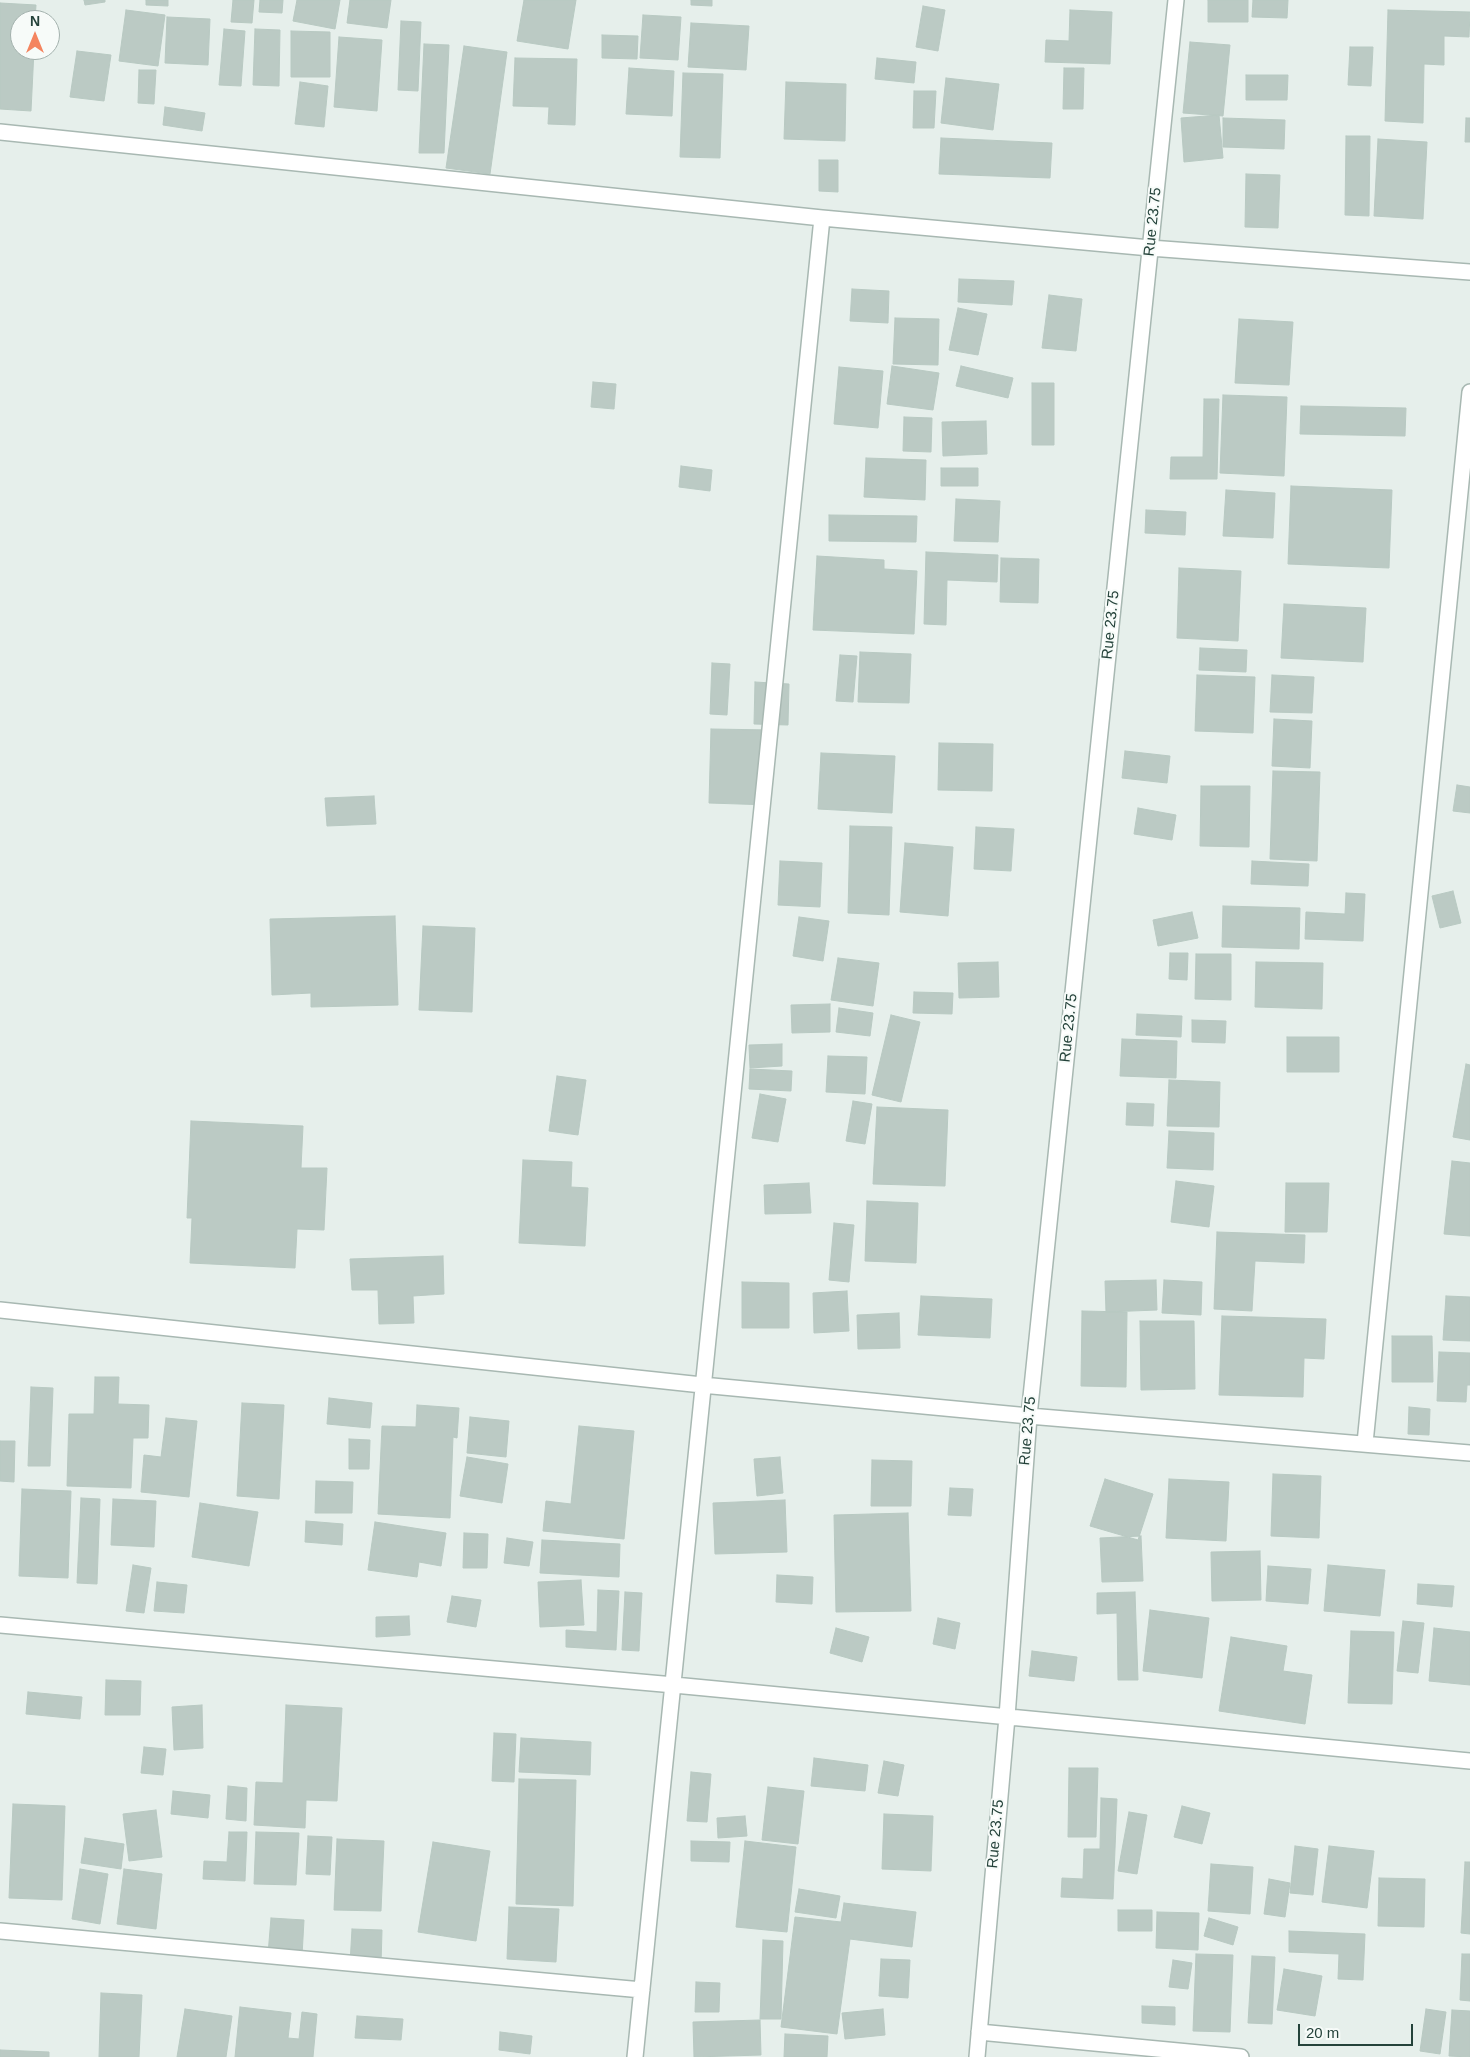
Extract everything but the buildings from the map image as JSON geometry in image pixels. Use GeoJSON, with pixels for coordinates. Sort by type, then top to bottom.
{"type":"FeatureCollection","features":[{"type":"Feature","properties":{"kind":"street","name":"Rue 23.75"},"geometry":{"type":"LineString","coordinates":[[977,2057],[1007,1717],[1029,1416],[1176,0]]}},
{"type":"Feature","properties":{"kind":"street"},"geometry":{"type":"LineString","coordinates":[[0,132],[822,218],[1150,248],[1470,272]]}},
{"type":"Feature","properties":{"kind":"street"},"geometry":{"type":"LineString","coordinates":[[635,2057],[822,218]]}},
{"type":"Feature","properties":{"kind":"street"},"geometry":{"type":"LineString","coordinates":[[1364,1443],[1470,392]]}},
{"type":"Feature","properties":{"kind":"street"},"geometry":{"type":"LineString","coordinates":[[0,1310],[702,1385],[1029,1416],[1470,1453]]}},
{"type":"Feature","properties":{"kind":"street"},"geometry":{"type":"LineString","coordinates":[[0,1625],[674,1685],[1470,1761]]}},
{"type":"Feature","properties":{"kind":"street"},"geometry":{"type":"LineString","coordinates":[[0,1931],[642,1990]]}},
{"type":"Feature","properties":{"kind":"street"},"geometry":{"type":"LineString","coordinates":[[979,2032],[1241,2057]]}}]}
